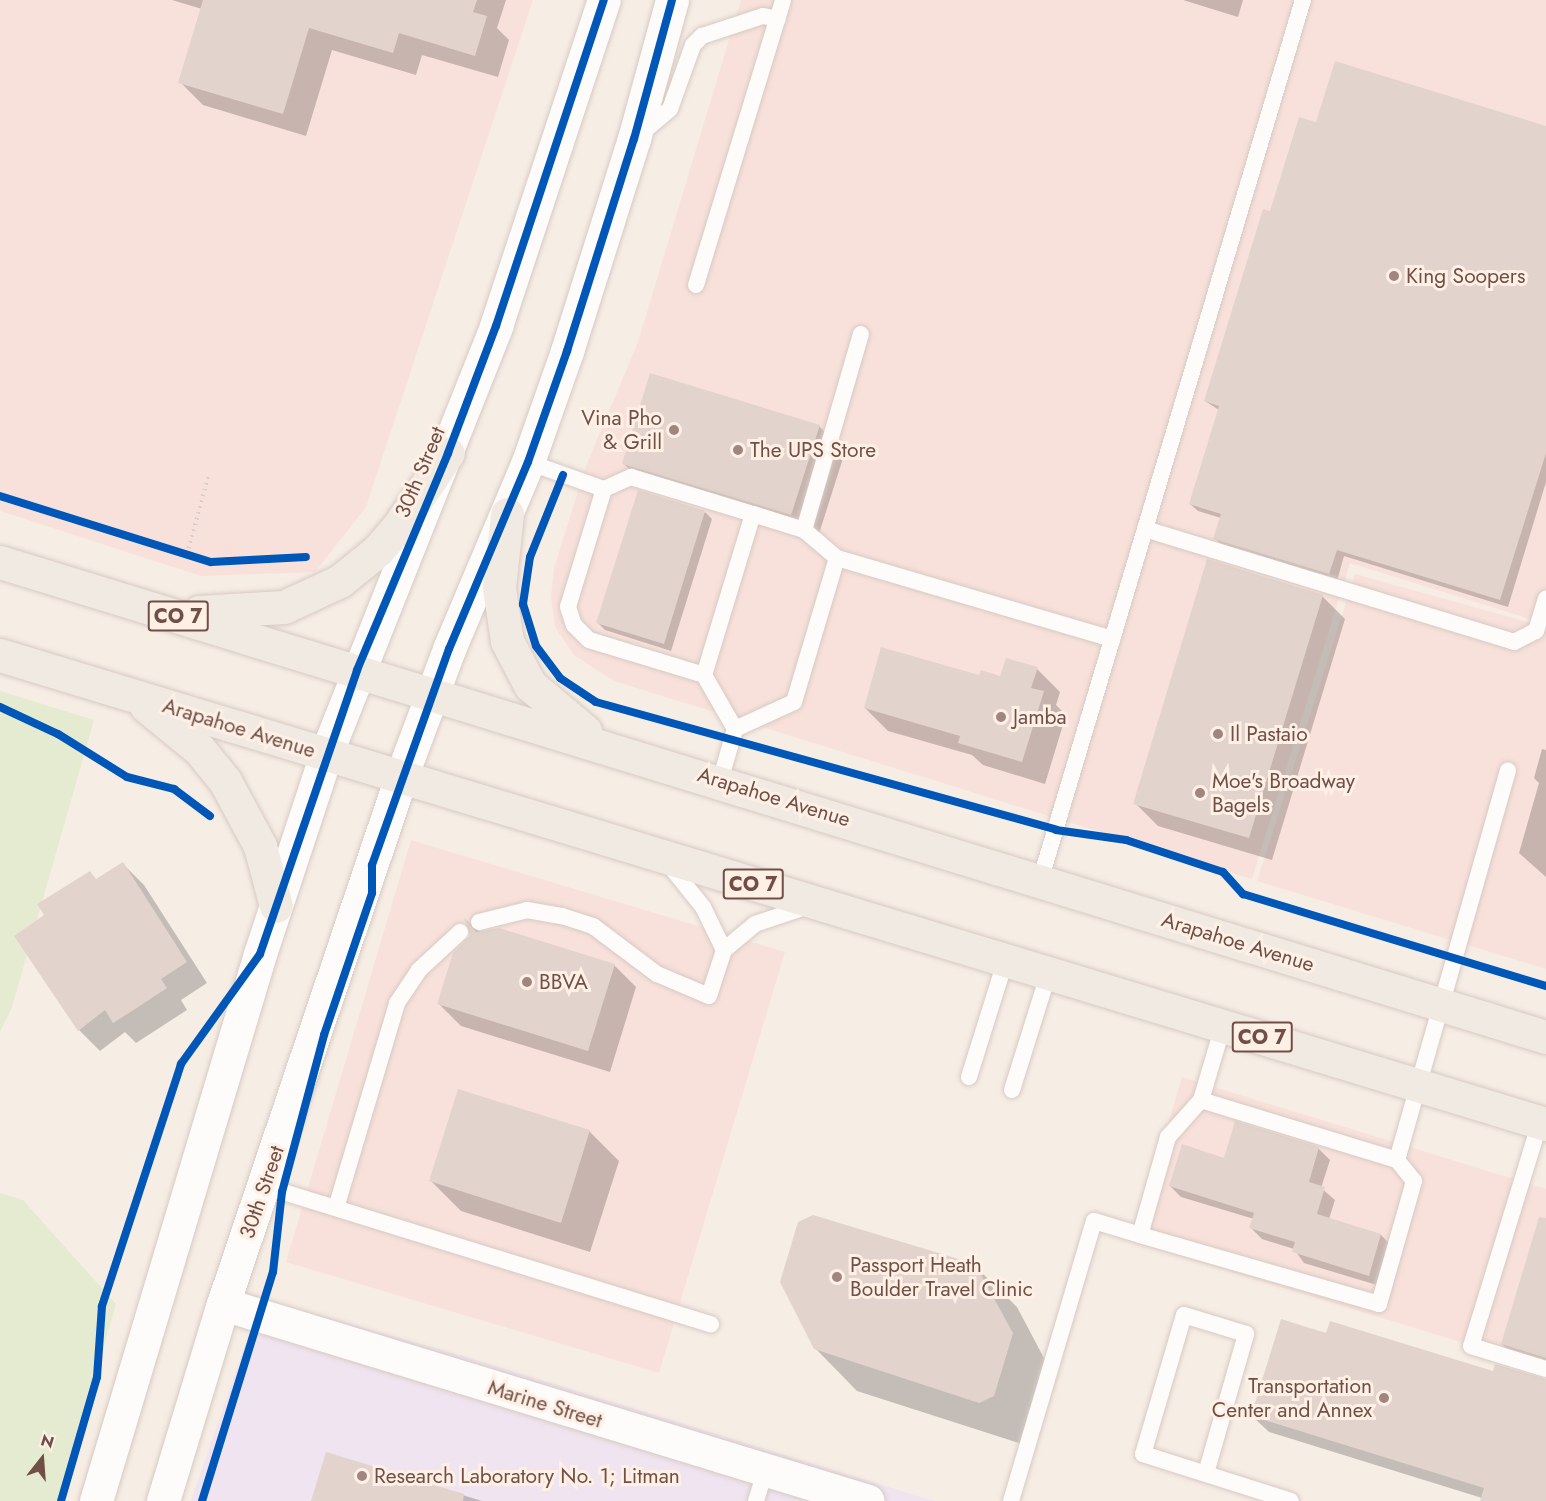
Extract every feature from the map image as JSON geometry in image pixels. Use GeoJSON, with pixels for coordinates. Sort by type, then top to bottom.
{"type":"FeatureCollection","features":[{"type":"Feature","properties":{"kind":"main road","name":"30th Street"},"geometry":{"type":"LineString","coordinates":[[96,1501],[276,906],[326,754],[357,670],[448,453],[529,230],[603,0]]}},
{"type":"Feature","properties":{"kind":"main road","name":"30th Street"},"geometry":{"type":"LineString","coordinates":[[163,1501],[223,1304],[401,777],[432,694],[528,462],[634,139],[672,0]]}},
{"type":"Feature","properties":{"kind":"main road"},"geometry":{"type":"LineString","coordinates":[[150,608],[207,613],[261,611],[317,594],[377,551],[448,453]]}},
{"type":"Feature","properties":{"kind":"main road"},"geometry":{"type":"LineString","coordinates":[[507,514],[499,588],[512,655],[530,685],[550,705],[612,748]]}},
{"type":"Feature","properties":{"kind":"main road","name":"Arapahoe Avenue"},"geometry":{"type":"LineString","coordinates":[[0,562],[720,781],[1546,1037]]}},
{"type":"Feature","properties":{"kind":"main road","name":"Arapahoe Avenue"},"geometry":{"type":"LineString","coordinates":[[0,655],[663,858],[1005,958],[1543,1123]]}},
{"type":"Feature","properties":{"kind":"main road"},"geometry":{"type":"LineString","coordinates":[[130,694],[199,748],[225,781],[260,846],[276,906]]}},
{"type":"Feature","properties":{"kind":"main road","name":"Marine Street"},"geometry":{"type":"LineString","coordinates":[[223,1304],[761,1486],[868,1501]]}},
{"type":"Feature","properties":{"kind":"lane"},"geometry":{"type":"LineString","coordinates":[[696,285],[783,0]]}},
{"type":"Feature","properties":{"kind":"lane"},"geometry":{"type":"LineString","coordinates":[[1040,881],[1303,0]]}},
{"type":"Feature","properties":{"kind":"lane"},"geometry":{"type":"LineString","coordinates":[[634,139],[670,110],[693,45],[702,36],[763,16],[778,19]]}},
{"type":"Feature","properties":{"kind":"lane"},"geometry":{"type":"LineString","coordinates":[[804,530],[861,334]]}},
{"type":"Feature","properties":{"kind":"lane"},"geometry":{"type":"LineString","coordinates":[[528,462],[604,489],[631,477],[804,530],[837,558],[1112,639]]}},
{"type":"Feature","properties":{"kind":"lane"},"geometry":{"type":"LineString","coordinates":[[604,489],[568,608],[574,625],[589,640],[704,675],[735,729],[720,781]]}},
{"type":"Feature","properties":{"kind":"lane"},"geometry":{"type":"LineString","coordinates":[[704,675],[753,514]]}},
{"type":"Feature","properties":{"kind":"lane"},"geometry":{"type":"LineString","coordinates":[[1145,529],[1514,642],[1536,631],[1546,598]]}},
{"type":"Feature","properties":{"kind":"lane"},"geometry":{"type":"LineString","coordinates":[[735,729],[794,702],[837,558]]}},
{"type":"Feature","properties":{"kind":"lane"},"geometry":{"type":"LineString","coordinates":[[1397,1160],[1508,771]]}},
{"type":"Feature","properties":{"kind":"lane"},"geometry":{"type":"LineString","coordinates":[[663,858],[703,907],[724,950]]}},
{"type":"Feature","properties":{"kind":"lane"},"geometry":{"type":"LineString","coordinates":[[479,922],[527,910],[572,919],[613,938],[647,967],[676,985],[709,996],[724,950],[755,924],[818,902]]}},
{"type":"Feature","properties":{"kind":"lane"},"geometry":{"type":"LineString","coordinates":[[336,1208],[385,1038],[403,990],[460,932]]}},
{"type":"Feature","properties":{"kind":"lane"},"geometry":{"type":"LineString","coordinates":[[969,1077],[1005,958]]}},
{"type":"Feature","properties":{"kind":"lane"},"geometry":{"type":"LineString","coordinates":[[1012,1090],[1048,972]]}},
{"type":"Feature","properties":{"kind":"lane"},"geometry":{"type":"LineString","coordinates":[[1140,1235],[1168,1137],[1201,1100],[1223,1026]]}},
{"type":"Feature","properties":{"kind":"lane"},"geometry":{"type":"LineString","coordinates":[[1011,1501],[1094,1221],[1379,1304],[1414,1181],[1397,1160],[1201,1100]]}},
{"type":"Feature","properties":{"kind":"lane"},"geometry":{"type":"LineString","coordinates":[[1543,1123],[1471,1346],[1546,1369]]}},
{"type":"Feature","properties":{"kind":"lane"},"geometry":{"type":"LineString","coordinates":[[264,1186],[711,1324]]}},
{"type":"Feature","properties":{"kind":"lane"},"geometry":{"type":"LineString","coordinates":[[1206,1473],[1246,1334],[1184,1315],[1143,1454],[1291,1501]]}},
{"type":"Feature","properties":{"kind":"path"},"geometry":{"type":"LineString","coordinates":[[187,554],[208,477]]}},
{"type":"Feature","properties":{"kind":"shaded area"},"geometry":{"type":"Polygon","coordinates":[[[0,0],[533,0],[366,507],[315,572],[201,576],[0,511],[0,0]]]}},
{"type":"Feature","properties":{"kind":"shaded area"},"geometry":{"type":"Polygon","coordinates":[[[741,0],[1546,0],[1546,624],[1350,563],[1252,879],[614,681],[574,655],[555,627],[551,597],[554,568],[586,466],[638,342],[741,0]]]}},
{"type":"Feature","properties":{"kind":"shaded area"},"geometry":{"type":"Polygon","coordinates":[[[1355,574],[1546,627],[1546,969],[1257,881],[1355,574]]]}},
{"type":"Feature","properties":{"kind":"shaded area"},"geometry":{"type":"Polygon","coordinates":[[[411,840],[785,952],[659,1373],[286,1262],[411,840]]]}},
{"type":"Feature","properties":{"kind":"shaded area"},"geometry":{"type":"Polygon","coordinates":[[[1182,1077],[1546,1189],[1546,1368],[1133,1242],[1182,1077]]]}},
{"type":"Feature","properties":{"kind":"shaded area"},"geometry":{"type":"Polygon","coordinates":[[[261,1299],[467,1357],[934,1501],[191,1501],[261,1299]]]}},
{"type":"Feature","properties":{"kind":"green space"},"geometry":{"type":"Polygon","coordinates":[[[0,691],[94,720],[12,1007],[0,1032],[0,691]]]}},
{"type":"Feature","properties":{"kind":"green space"},"geometry":{"type":"Polygon","coordinates":[[[0,1193],[23,1200],[116,1304],[59,1501],[0,1501],[0,1193]]]}},
{"type":"Feature","properties":{"kind":"building"},"geometry":{"type":"Polygon","coordinates":[[[203,0],[477,0],[473,12],[487,16],[475,56],[399,33],[393,53],[309,28],[283,114],[178,83],[203,0]]]}},
{"type":"Feature","properties":{"kind":"building","name":"King Soopers"},"geometry":{"type":"Polygon","coordinates":[[[1335,61],[1546,126],[1546,453],[1500,600],[1337,550],[1329,574],[1213,539],[1221,514],[1189,504],[1219,406],[1204,401],[1263,209],[1270,211],[1299,117],[1316,122],[1335,61]]]}},
{"type":"Feature","properties":{"kind":"building"},"geometry":{"type":"Polygon","coordinates":[[[650,373],[820,425],[791,515],[622,464],[650,373]]]}},
{"type":"Feature","properties":{"kind":"building"},"geometry":{"type":"Polygon","coordinates":[[[638,490],[705,511],[664,644],[596,623],[638,490]]]}},
{"type":"Feature","properties":{"kind":"building"},"geometry":{"type":"Polygon","coordinates":[[[1207,559],[1323,595],[1249,838],[1133,804],[1207,559]]]}},
{"type":"Feature","properties":{"kind":"building"},"geometry":{"type":"Polygon","coordinates":[[[881,647],[979,675],[981,670],[1000,676],[1006,658],[1038,667],[1031,688],[1044,691],[1022,762],[958,743],[960,736],[864,708],[881,647]]]}},
{"type":"Feature","properties":{"kind":"building"},"geometry":{"type":"Polygon","coordinates":[[[123,862],[187,962],[161,979],[167,988],[113,1023],[105,1010],[78,1031],[14,936],[44,915],[37,904],[90,871],[96,879],[123,862]]]}},
{"type":"Feature","properties":{"kind":"building","name":"BBVA"},"geometry":{"type":"Polygon","coordinates":[[[464,917],[476,932],[499,928],[615,964],[588,1051],[437,1004],[453,953],[470,936],[464,917]]]}},
{"type":"Feature","properties":{"kind":"building"},"geometry":{"type":"Polygon","coordinates":[[[458,1089],[590,1130],[561,1223],[429,1181],[458,1089]]]}},
{"type":"Feature","properties":{"kind":"building"},"geometry":{"type":"Polygon","coordinates":[[[1235,1121],[1319,1147],[1309,1182],[1325,1187],[1317,1214],[1381,1234],[1369,1276],[1292,1252],[1295,1242],[1249,1228],[1254,1213],[1169,1186],[1182,1144],[1224,1158],[1235,1121]]]}},
{"type":"Feature","properties":{"kind":"building"},"geometry":{"type":"Polygon","coordinates":[[[813,1215],[975,1264],[1013,1333],[994,1396],[979,1403],[814,1349],[780,1282],[798,1222],[813,1215]]]}},
{"type":"Feature","properties":{"kind":"building"},"geometry":{"type":"Polygon","coordinates":[[[1539,1217],[1546,1218],[1546,1358],[1501,1344],[1539,1217]]]}},
{"type":"Feature","properties":{"kind":"building","name":"Transportation Center and Annex"},"geometry":{"type":"Polygon","coordinates":[[[1281,1319],[1326,1333],[1330,1321],[1493,1371],[1495,1364],[1546,1379],[1546,1501],[1480,1501],[1484,1488],[1251,1416],[1281,1319]]]}},
{"type":"Feature","properties":{"kind":"building","name":"Research Laboratory No. 1; Litman"},"geometry":{"type":"Polygon","coordinates":[[[326,1452],[464,1494],[463,1501],[311,1501],[326,1452]]]}},
{"type":"Feature","properties":{"kind":"cycle path"},"geometry":{"type":"LineString","coordinates":[[61,1501],[97,1377],[102,1306],[181,1064],[260,954],[357,670],[448,453],[496,326],[604,0]]}},
{"type":"Feature","properties":{"kind":"cycle path"},"geometry":{"type":"LineString","coordinates":[[202,1501],[273,1272],[282,1192],[324,1035],[372,893],[372,865],[449,649],[528,462],[567,351],[634,139],[672,0]]}},
{"type":"Feature","properties":{"kind":"cycle path"},"geometry":{"type":"LineString","coordinates":[[563,475],[530,557],[523,604],[536,646],[560,678],[596,702],[1056,830],[1126,840],[1223,872],[1243,894],[1546,986]]}},
{"type":"Feature","properties":{"kind":"cycle path"},"geometry":{"type":"LineString","coordinates":[[0,496],[211,562],[306,557]]}},
{"type":"Feature","properties":{"kind":"cycle path"},"geometry":{"type":"LineString","coordinates":[[0,707],[58,734],[127,777],[174,789],[210,816]]}},
{"type":"Feature","properties":{"kind":"place","name":"King Soopers"},"geometry":{"type":"Point","coordinates":[1394,276]}},
{"type":"Feature","properties":{"kind":"place","name":"Vina Pho & Grill"},"geometry":{"type":"Point","coordinates":[674,430]}},
{"type":"Feature","properties":{"kind":"place","name":"The UPS Store"},"geometry":{"type":"Point","coordinates":[738,450]}},
{"type":"Feature","properties":{"kind":"place","name":"Jamba"},"geometry":{"type":"Point","coordinates":[1001,717]}},
{"type":"Feature","properties":{"kind":"place","name":"Il Pastaio"},"geometry":{"type":"Point","coordinates":[1218,734]}},
{"type":"Feature","properties":{"kind":"place","name":"Moe's Broadway Bagels"},"geometry":{"type":"Point","coordinates":[1200,793]}},
{"type":"Feature","properties":{"kind":"place","name":"BBVA"},"geometry":{"type":"Point","coordinates":[527,982]}},
{"type":"Feature","properties":{"kind":"place","name":"Passport Heath Boulder Travel Clinic"},"geometry":{"type":"Point","coordinates":[837,1277]}},
{"type":"Feature","properties":{"kind":"place","name":"Transportation Center and Annex"},"geometry":{"type":"Point","coordinates":[1384,1398]}},
{"type":"Feature","properties":{"kind":"place","name":"Research Laboratory No. 1; Litman"},"geometry":{"type":"Point","coordinates":[362,1476]}}]}
